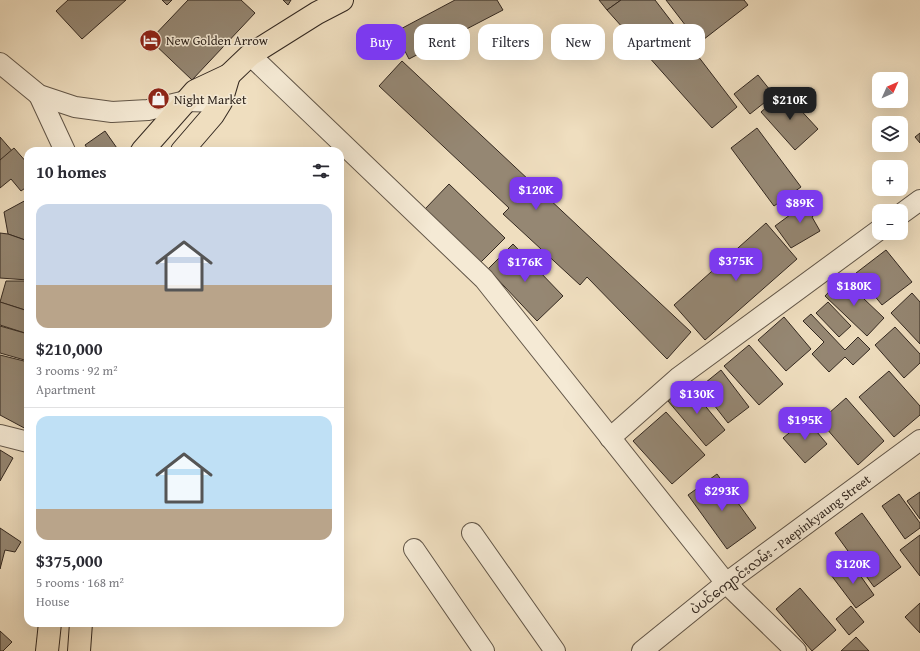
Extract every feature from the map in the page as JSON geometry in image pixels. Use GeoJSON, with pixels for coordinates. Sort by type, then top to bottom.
{"type":"FeatureCollection","features":[{"type":"Feature","properties":{"kind":"highway"},"geometry":{"type":"LineString","coordinates":[[146,147],[196,91],[229,75],[250,55],[342,0]]}},
{"type":"Feature","properties":{"kind":"highway"},"geometry":{"type":"LineString","coordinates":[[186,147],[210,120],[221,102],[229,75]]}},
{"type":"Feature","properties":{"kind":"highway"},"geometry":{"type":"LineString","coordinates":[[47,651],[50,627]]}},
{"type":"Feature","properties":{"kind":"highway"},"geometry":{"type":"LineString","coordinates":[[79,651],[81,627]]}},
{"type":"Feature","properties":{"kind":"street"},"geometry":{"type":"LineString","coordinates":[[250,55],[484,279],[726,583],[796,651]]}},
{"type":"Feature","properties":{"kind":"street"},"geometry":{"type":"LineString","coordinates":[[3,72],[39,95],[75,107],[112,112],[148,110],[186,101],[221,102]]}},
{"type":"Feature","properties":{"kind":"street"},"geometry":{"type":"LineString","coordinates":[[39,95],[63,147]]}},
{"type":"Feature","properties":{"kind":"street"},"geometry":{"type":"LineString","coordinates":[[908,209],[920,200]]}},
{"type":"Feature","properties":{"kind":"street"},"geometry":{"type":"LineString","coordinates":[[610,438],[679,377],[872,235]]}},
{"type":"Feature","properties":{"kind":"street"},"geometry":{"type":"LineString","coordinates":[[0,435],[24,441]]}},
{"type":"Feature","properties":{"kind":"street","name":"ပဲပင်ကျောင်းလမ်း - Paepinkyaung Street"},"geometry":{"type":"LineString","coordinates":[[642,651],[726,583],[920,440]]}},
{"type":"Feature","properties":{"kind":"street"},"geometry":{"type":"LineString","coordinates":[[472,533],[555,651]]}},
{"type":"Feature","properties":{"kind":"street"},"geometry":{"type":"LineString","coordinates":[[414,549],[484,651]]}},
{"type":"Feature","properties":{"kind":"building"},"geometry":{"type":"Polygon","coordinates":[[[68,0],[126,0],[82,39],[56,11],[68,0]]]}},
{"type":"Feature","properties":{"kind":"building"},"geometry":{"type":"Polygon","coordinates":[[[162,0],[172,0],[167,5],[162,0]]]}},
{"type":"Feature","properties":{"kind":"building"},"geometry":{"type":"Polygon","coordinates":[[[188,0],[241,0],[255,13],[192,80],[150,40],[188,0]]]}},
{"type":"Feature","properties":{"kind":"building"},"geometry":{"type":"Polygon","coordinates":[[[283,0],[291,0],[288,5],[283,0]]]}},
{"type":"Feature","properties":{"kind":"building"},"geometry":{"type":"Polygon","coordinates":[[[455,0],[497,0],[503,10],[470,27],[470,24],[414,24],[414,56],[409,59],[406,53],[406,26],[455,0]]]}},
{"type":"Feature","properties":{"kind":"building"},"geometry":{"type":"Polygon","coordinates":[[[599,0],[621,0],[607,10],[599,0]]]}},
{"type":"Feature","properties":{"kind":"building"},"geometry":{"type":"Polygon","coordinates":[[[621,0],[655,0],[673,24],[619,24],[607,10],[621,0]]]}},
{"type":"Feature","properties":{"kind":"building"},"geometry":{"type":"Polygon","coordinates":[[[666,0],[744,0],[748,5],[705,38],[705,24],[684,24],[666,0]]]}},
{"type":"Feature","properties":{"kind":"building"},"geometry":{"type":"Polygon","coordinates":[[[651,60],[701,60],[737,107],[712,128],[651,60]]]}},
{"type":"Feature","properties":{"kind":"building"},"geometry":{"type":"Polygon","coordinates":[[[402,61],[691,332],[667,359],[587,277],[580,285],[503,214],[509,208],[379,86],[402,61]]]}},
{"type":"Feature","properties":{"kind":"building"},"geometry":{"type":"Polygon","coordinates":[[[758,75],[774,95],[750,114],[734,94],[758,75]]]}},
{"type":"Feature","properties":{"kind":"building"},"geometry":{"type":"Polygon","coordinates":[[[784,92],[818,129],[795,150],[761,112],[784,92]]]}},
{"type":"Feature","properties":{"kind":"building"},"geometry":{"type":"Polygon","coordinates":[[[757,128],[801,187],[774,206],[731,148],[757,128]]]}},
{"type":"Feature","properties":{"kind":"building"},"geometry":{"type":"Polygon","coordinates":[[[105,131],[116,147],[86,147],[85,145],[105,131]]]}},
{"type":"Feature","properties":{"kind":"building"},"geometry":{"type":"Polygon","coordinates":[[[920,133],[920,143],[915,137],[920,133]]]}},
{"type":"Feature","properties":{"kind":"building"},"geometry":{"type":"Polygon","coordinates":[[[0,137],[13,152],[0,162],[0,137]]]}},
{"type":"Feature","properties":{"kind":"building"},"geometry":{"type":"Polygon","coordinates":[[[14,148],[24,159],[24,189],[21,191],[11,179],[0,188],[0,160],[14,148]]]}},
{"type":"Feature","properties":{"kind":"building"},"geometry":{"type":"Polygon","coordinates":[[[449,184],[505,238],[481,262],[425,209],[449,184]]]}},
{"type":"Feature","properties":{"kind":"building"},"geometry":{"type":"Polygon","coordinates":[[[813,198],[821,209],[812,217],[820,231],[791,248],[775,226],[813,198]]]}},
{"type":"Feature","properties":{"kind":"building"},"geometry":{"type":"Polygon","coordinates":[[[24,201],[24,240],[8,234],[4,212],[24,201]]]}},
{"type":"Feature","properties":{"kind":"building"},"geometry":{"type":"Polygon","coordinates":[[[766,223],[797,259],[705,340],[674,305],[766,223]]]}},
{"type":"Feature","properties":{"kind":"building"},"geometry":{"type":"Polygon","coordinates":[[[0,233],[24,240],[24,280],[0,278],[0,233]]]}},
{"type":"Feature","properties":{"kind":"building"},"geometry":{"type":"Polygon","coordinates":[[[513,244],[563,296],[537,321],[488,269],[513,244]]]}},
{"type":"Feature","properties":{"kind":"building"},"geometry":{"type":"Polygon","coordinates":[[[886,250],[912,282],[882,305],[856,273],[886,250]]]}},
{"type":"Feature","properties":{"kind":"building"},"geometry":{"type":"Polygon","coordinates":[[[842,278],[884,318],[867,336],[825,296],[842,278]]]}},
{"type":"Feature","properties":{"kind":"building"},"geometry":{"type":"Polygon","coordinates":[[[6,281],[24,281],[24,310],[0,302],[6,281]]]}},
{"type":"Feature","properties":{"kind":"building"},"geometry":{"type":"Polygon","coordinates":[[[912,293],[920,302],[920,344],[891,313],[912,293]]]}},
{"type":"Feature","properties":{"kind":"building"},"geometry":{"type":"Polygon","coordinates":[[[0,302],[24,310],[24,333],[0,325],[0,302]]]}},
{"type":"Feature","properties":{"kind":"building"},"geometry":{"type":"Polygon","coordinates":[[[828,302],[851,326],[839,337],[816,313],[828,302]]]}},
{"type":"Feature","properties":{"kind":"building"},"geometry":{"type":"Polygon","coordinates":[[[811,314],[845,350],[858,337],[870,349],[853,365],[845,357],[829,372],[812,354],[824,342],[803,321],[811,314]]]}},
{"type":"Feature","properties":{"kind":"building"},"geometry":{"type":"Polygon","coordinates":[[[784,317],[811,349],[786,371],[758,340],[784,317]]]}},
{"type":"Feature","properties":{"kind":"building"},"geometry":{"type":"Polygon","coordinates":[[[0,326],[24,333],[24,360],[0,353],[0,326]]]}},
{"type":"Feature","properties":{"kind":"building"},"geometry":{"type":"Polygon","coordinates":[[[895,327],[920,354],[920,363],[904,378],[875,345],[895,327]]]}},
{"type":"Feature","properties":{"kind":"building"},"geometry":{"type":"Polygon","coordinates":[[[749,345],[783,384],[759,405],[724,366],[749,345]]]}},
{"type":"Feature","properties":{"kind":"building"},"geometry":{"type":"Polygon","coordinates":[[[0,355],[24,361],[24,428],[0,415],[0,355]]]}},
{"type":"Feature","properties":{"kind":"building"},"geometry":{"type":"Polygon","coordinates":[[[721,370],[749,407],[728,423],[700,387],[721,370]]]}},
{"type":"Feature","properties":{"kind":"building"},"geometry":{"type":"Polygon","coordinates":[[[889,371],[920,406],[920,415],[894,437],[859,397],[889,371]]]}},
{"type":"Feature","properties":{"kind":"building"},"geometry":{"type":"Polygon","coordinates":[[[688,385],[725,430],[706,446],[668,401],[688,385]]]}},
{"type":"Feature","properties":{"kind":"building"},"geometry":{"type":"Polygon","coordinates":[[[846,398],[884,441],[858,465],[820,421],[846,398]]]}},
{"type":"Feature","properties":{"kind":"building"},"geometry":{"type":"Polygon","coordinates":[[[666,412],[705,455],[672,484],[633,441],[666,412]]]}},
{"type":"Feature","properties":{"kind":"building"},"geometry":{"type":"Polygon","coordinates":[[[806,419],[827,444],[805,463],[783,438],[806,419]]]}},
{"type":"Feature","properties":{"kind":"building"},"geometry":{"type":"Polygon","coordinates":[[[0,450],[13,458],[0,481],[0,450]]]}},
{"type":"Feature","properties":{"kind":"building"},"geometry":{"type":"Polygon","coordinates":[[[717,474],[756,528],[727,549],[688,495],[717,474]]]}},
{"type":"Feature","properties":{"kind":"building"},"geometry":{"type":"Polygon","coordinates":[[[920,492],[920,519],[907,501],[920,492]]]}},
{"type":"Feature","properties":{"kind":"building"},"geometry":{"type":"Polygon","coordinates":[[[899,494],[920,523],[920,528],[905,539],[882,506],[899,494]]]}},
{"type":"Feature","properties":{"kind":"building"},"geometry":{"type":"Polygon","coordinates":[[[862,513],[901,567],[874,587],[835,533],[862,513]]]}},
{"type":"Feature","properties":{"kind":"building"},"geometry":{"type":"Polygon","coordinates":[[[0,528],[21,542],[15,552],[5,550],[0,569],[0,528]]]}},
{"type":"Feature","properties":{"kind":"building"},"geometry":{"type":"Polygon","coordinates":[[[920,535],[920,576],[900,550],[920,535]]]}},
{"type":"Feature","properties":{"kind":"building"},"geometry":{"type":"Polygon","coordinates":[[[850,561],[874,595],[856,608],[831,575],[850,561]]]}},
{"type":"Feature","properties":{"kind":"building"},"geometry":{"type":"Polygon","coordinates":[[[800,588],[836,630],[812,651],[776,609],[800,588]]]}},
{"type":"Feature","properties":{"kind":"building"},"geometry":{"type":"Polygon","coordinates":[[[920,603],[920,633],[905,617],[920,603]]]}},
{"type":"Feature","properties":{"kind":"building"},"geometry":{"type":"Polygon","coordinates":[[[851,606],[864,622],[849,635],[836,619],[851,606]]]}},
{"type":"Feature","properties":{"kind":"building"},"geometry":{"type":"Polygon","coordinates":[[[0,631],[12,642],[3,651],[0,651],[0,631]]]}},
{"type":"Feature","properties":{"kind":"building"},"geometry":{"type":"Polygon","coordinates":[[[856,637],[869,651],[841,651],[856,637]]]}},
{"type":"Feature","properties":{"kind":"place","name":"New Golden Arrow"},"geometry":{"type":"Point","coordinates":[150,40]}},
{"type":"Feature","properties":{"kind":"place","name":"Night Market"},"geometry":{"type":"Point","coordinates":[159,99]}}]}
